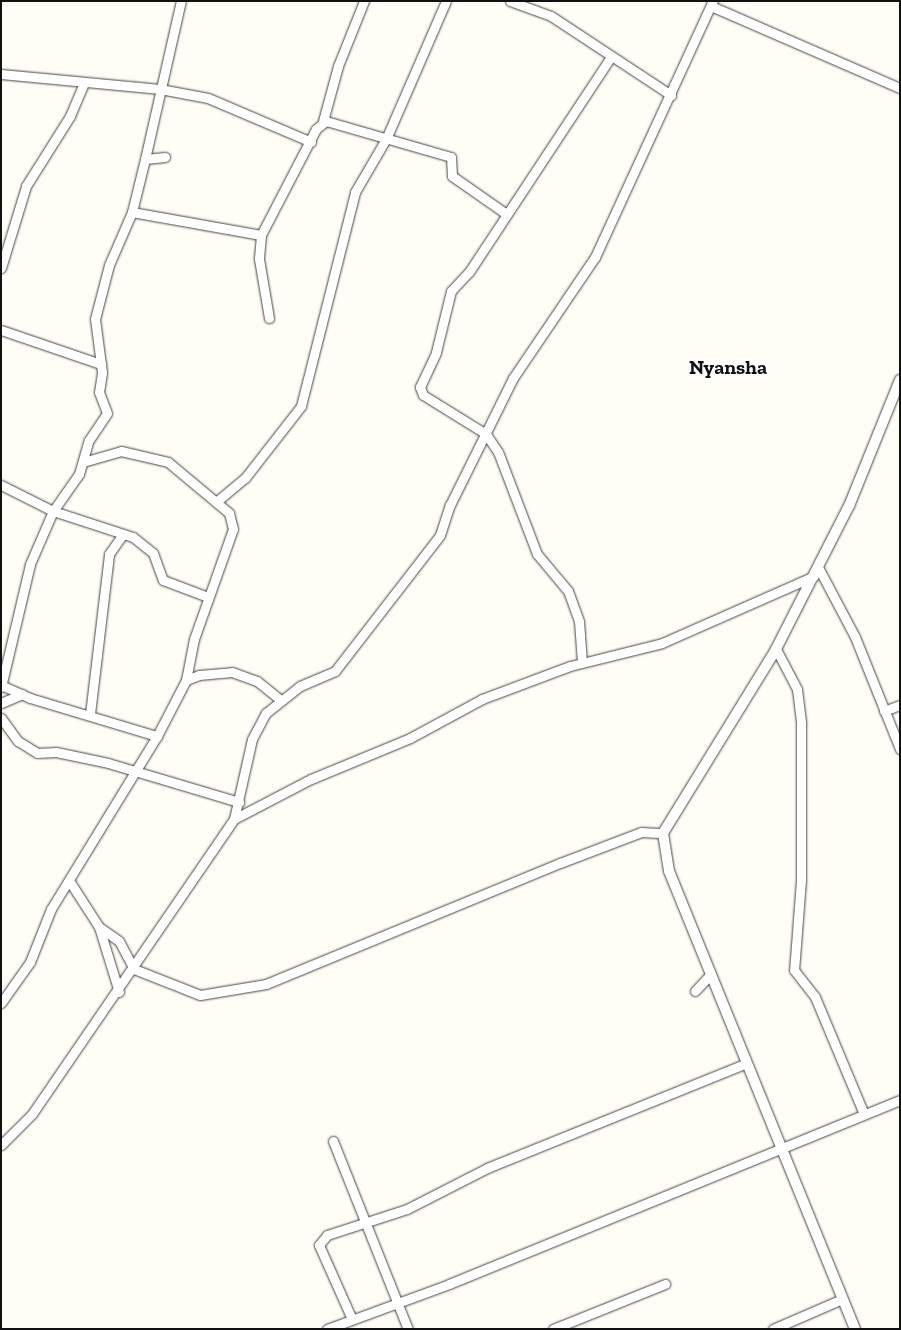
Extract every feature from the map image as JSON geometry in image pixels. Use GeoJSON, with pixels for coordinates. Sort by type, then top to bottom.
{"type":"FeatureCollection","features":[{"type":"Feature","properties":{"kind":"street"},"geometry":{"type":"LineString","coordinates":[[157,736],[1,686],[22,590],[53,511],[83,462],[89,440],[107,413],[99,392],[100,364],[95,319],[109,265],[132,212],[181,1]]}},
{"type":"Feature","properties":{"kind":"street"},"geometry":{"type":"LineString","coordinates":[[269,318],[259,259],[261,235],[323,121],[338,66],[364,1]]}},
{"type":"Feature","properties":{"kind":"street"},"geometry":{"type":"LineString","coordinates":[[216,502],[244,478],[301,406],[344,228],[355,192],[386,139],[446,1]]}},
{"type":"Feature","properties":{"kind":"street"},"geometry":{"type":"LineString","coordinates":[[510,1],[551,16],[611,57],[672,95]]}},
{"type":"Feature","properties":{"kind":"street"},"geometry":{"type":"LineString","coordinates":[[2,1142],[32,1114],[119,992],[234,818],[252,739],[279,699],[335,671],[440,536],[450,505],[513,378],[595,257],[672,95],[712,3],[900,88]]}},
{"type":"Feature","properties":{"kind":"street"},"geometry":{"type":"LineString","coordinates":[[582,663],[579,621],[568,591],[537,554],[498,452],[486,434],[423,395],[420,387],[436,352],[451,291],[469,272],[504,213],[611,57]]}},
{"type":"Feature","properties":{"kind":"street"},"geometry":{"type":"LineString","coordinates":[[1,74],[84,83],[160,88],[208,98],[311,142]]}},
{"type":"Feature","properties":{"kind":"street"},"geometry":{"type":"LineString","coordinates":[[1,268],[26,186],[70,116],[84,83]]}},
{"type":"Feature","properties":{"kind":"street"},"geometry":{"type":"LineString","coordinates":[[323,121],[451,157],[452,176],[504,213]]}},
{"type":"Feature","properties":{"kind":"street"},"geometry":{"type":"LineString","coordinates":[[145,159],[166,157]]}},
{"type":"Feature","properties":{"kind":"street"},"geometry":{"type":"LineString","coordinates":[[132,212],[261,235]]}},
{"type":"Feature","properties":{"kind":"street"},"geometry":{"type":"LineString","coordinates":[[1,330],[100,364]]}},
{"type":"Feature","properties":{"kind":"street"},"geometry":{"type":"LineString","coordinates":[[855,1329],[663,856],[663,833],[776,649],[850,506],[900,380]]}},
{"type":"Feature","properties":{"kind":"street"},"geometry":{"type":"LineString","coordinates":[[1,1003],[30,962],[51,909],[70,882],[133,771],[157,736],[186,680],[208,597],[234,530],[229,513],[168,462],[121,451],[83,462]]}},
{"type":"Feature","properties":{"kind":"street"},"geometry":{"type":"LineString","coordinates":[[1,485],[53,511],[123,534],[153,553],[162,580],[208,597]]}},
{"type":"Feature","properties":{"kind":"street"},"geometry":{"type":"LineString","coordinates":[[90,714],[109,554],[123,534]]}},
{"type":"Feature","properties":{"kind":"street"},"geometry":{"type":"LineString","coordinates":[[234,818],[311,779],[410,738],[482,699],[582,663],[662,643],[816,571]]}},
{"type":"Feature","properties":{"kind":"street"},"geometry":{"type":"LineString","coordinates":[[816,571],[855,637],[900,749]]}},
{"type":"Feature","properties":{"kind":"street"},"geometry":{"type":"LineString","coordinates":[[776,649],[796,689],[800,724],[801,880],[796,910],[794,970],[816,997],[864,1114]]}},
{"type":"Feature","properties":{"kind":"street"},"geometry":{"type":"LineString","coordinates":[[186,680],[232,672],[257,681],[279,699]]}},
{"type":"Feature","properties":{"kind":"street"},"geometry":{"type":"LineString","coordinates":[[1,702],[22,694]]}},
{"type":"Feature","properties":{"kind":"street"},"geometry":{"type":"LineString","coordinates":[[884,711],[900,705]]}},
{"type":"Feature","properties":{"kind":"street"},"geometry":{"type":"LineString","coordinates":[[1,718],[18,741],[37,753],[56,752],[133,771],[239,802]]}},
{"type":"Feature","properties":{"kind":"street"},"geometry":{"type":"LineString","coordinates":[[99,927],[119,941],[134,969],[200,995],[266,984],[560,862],[641,832],[663,833]]}},
{"type":"Feature","properties":{"kind":"street"},"geometry":{"type":"LineString","coordinates":[[70,882],[99,927],[119,992]]}},
{"type":"Feature","properties":{"kind":"street"},"geometry":{"type":"LineString","coordinates":[[695,991],[711,974]]}},
{"type":"Feature","properties":{"kind":"street"},"geometry":{"type":"LineString","coordinates":[[351,1317],[319,1245],[327,1235],[407,1208],[487,1168],[747,1063]]}},
{"type":"Feature","properties":{"kind":"street"},"geometry":{"type":"LineString","coordinates":[[327,1329],[351,1317],[398,1303],[900,1100]]}},
{"type":"Feature","properties":{"kind":"street"},"geometry":{"type":"LineString","coordinates":[[333,1141],[408,1329]]}},
{"type":"Feature","properties":{"kind":"street"},"geometry":{"type":"LineString","coordinates":[[553,1329],[665,1284]]}},
{"type":"Feature","properties":{"kind":"street"},"geometry":{"type":"LineString","coordinates":[[773,1329],[842,1298]]}},
{"type":"Feature","properties":{"kind":"district","name":"Nyansha"},"geometry":{"type":"Point","coordinates":[728,367]}}]}
